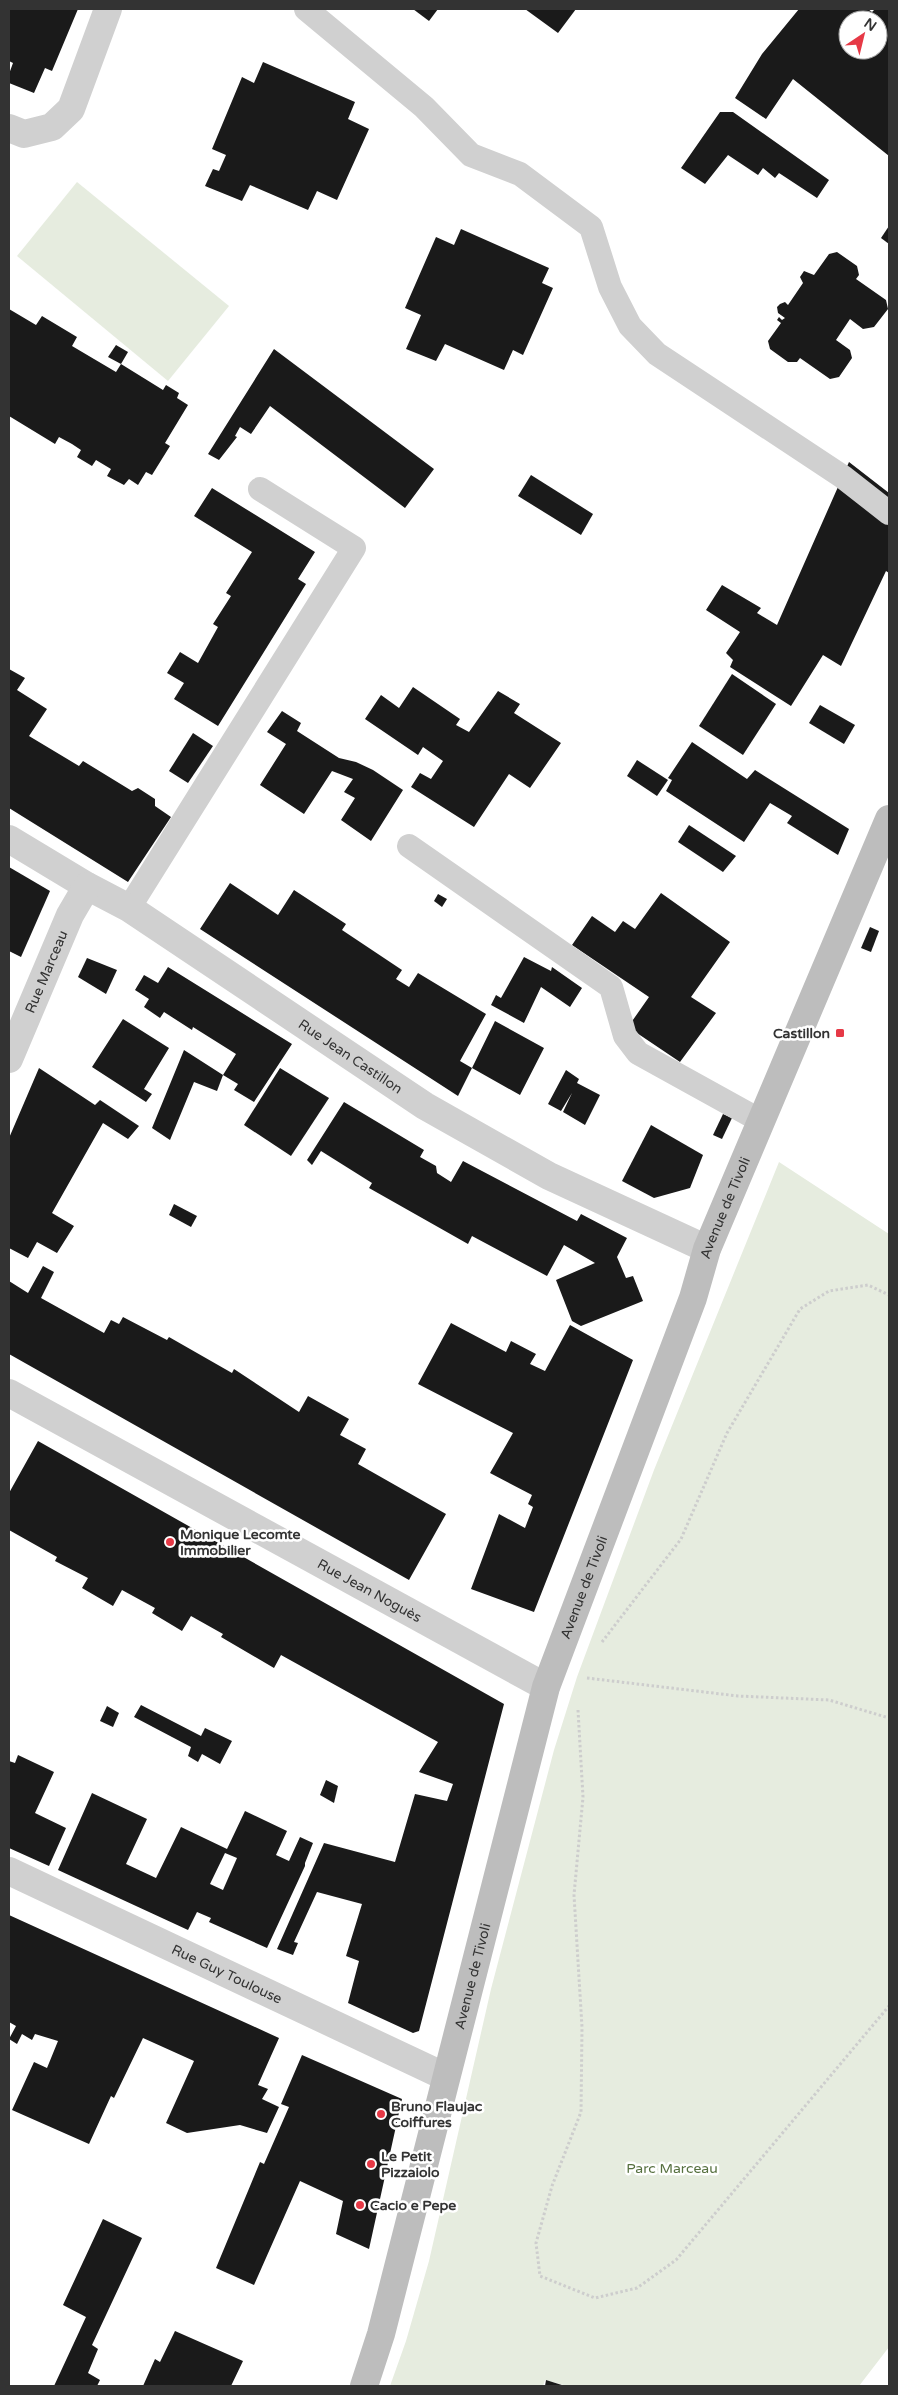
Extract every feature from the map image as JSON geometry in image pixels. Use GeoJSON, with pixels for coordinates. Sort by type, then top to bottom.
{"type":"FeatureCollection","features":[{"type":"Feature","properties":{"kind":"street"},"geometry":{"type":"LineString","coordinates":[[9,128],[24,134],[52,127],[71,109],[108,9]]}},
{"type":"Feature","properties":{"kind":"street","name":"Avenue de Tivoli"},"geometry":{"type":"LineString","coordinates":[[364,2386],[384,2325],[546,1687],[693,1298],[707,1249],[889,818]]}},
{"type":"Feature","properties":{"kind":"street","name":"Rue Jean Castillon"},"geometry":{"type":"LineString","coordinates":[[9,839],[87,886],[129,908],[425,1106],[549,1176],[707,1249]]}},
{"type":"Feature","properties":{"kind":"street","name":"Rue Marceau"},"geometry":{"type":"LineString","coordinates":[[9,1059],[70,915],[87,886]]}},
{"type":"Feature","properties":{"kind":"street","name":"Rue Jean Noguès"},"geometry":{"type":"LineString","coordinates":[[9,1393],[546,1687]]}},
{"type":"Feature","properties":{"kind":"street","name":"Rue Guy Toulouse"},"geometry":{"type":"LineString","coordinates":[[9,1871],[446,2077]]}},
{"type":"Feature","properties":{"kind":"lane"},"geometry":{"type":"LineString","coordinates":[[306,9],[424,107],[471,155],[520,174],[591,227],[610,287],[630,326],[657,354],[842,477],[889,512]]}},
{"type":"Feature","properties":{"kind":"lane"},"geometry":{"type":"LineString","coordinates":[[129,908],[354,548],[260,489]]}},
{"type":"Feature","properties":{"kind":"lane"},"geometry":{"type":"LineString","coordinates":[[409,846],[611,987],[625,1036],[638,1053],[761,1121]]}},
{"type":"Feature","properties":{"kind":"path"},"geometry":{"type":"LineString","coordinates":[[600,1646],[681,1539],[727,1433],[800,1309],[829,1291],[868,1285],[889,1295]]}},
{"type":"Feature","properties":{"kind":"path"},"geometry":{"type":"LineString","coordinates":[[586,1678],[738,1696],[829,1700],[889,1718]]}},
{"type":"Feature","properties":{"kind":"path"},"geometry":{"type":"LineString","coordinates":[[578,1704],[583,1797],[574,1895],[582,2027],[581,2112],[552,2186],[536,2244],[540,2276],[595,2298],[637,2288],[676,2260],[889,2006]]}},
{"type":"Feature","properties":{"kind":"green space"},"geometry":{"type":"Polygon","coordinates":[[[77,182],[229,306],[168,381],[17,256],[77,182]]]}},
{"type":"Feature","properties":{"kind":"green space","name":"Parc Marceau"},"geometry":{"type":"Polygon","coordinates":[[[779,1162],[889,1234],[889,2347],[859,2386],[567,2386],[545,2380],[543,2386],[390,2386],[406,2341],[429,2261],[491,1989],[554,1750],[577,1677],[654,1470],[779,1162]]]}},
{"type":"Feature","properties":{"kind":"building"},"geometry":{"type":"Polygon","coordinates":[[[9,9],[78,9],[52,71],[45,68],[34,93],[9,83],[9,74],[13,63],[9,61],[9,9]]]}},
{"type":"Feature","properties":{"kind":"building"},"geometry":{"type":"Polygon","coordinates":[[[413,9],[438,9],[429,21],[413,9]]]}},
{"type":"Feature","properties":{"kind":"building"},"geometry":{"type":"Polygon","coordinates":[[[525,9],[576,9],[558,33],[525,9]]]}},
{"type":"Feature","properties":{"kind":"building"},"geometry":{"type":"Polygon","coordinates":[[[799,9],[868,9],[869,10],[838,10],[838,60],[888,60],[888,10],[874,10],[889,9],[889,156],[793,79],[766,119],[735,98],[762,54],[799,9]]]}},
{"type":"Feature","properties":{"kind":"building"},"geometry":{"type":"Polygon","coordinates":[[[263,62],[355,102],[348,119],[369,129],[337,200],[317,191],[308,210],[250,185],[242,201],[205,186],[213,169],[219,171],[226,155],[212,149],[242,77],[254,83],[263,62]]]}},
{"type":"Feature","properties":{"kind":"building"},"geometry":{"type":"Polygon","coordinates":[[[720,112],[733,112],[829,180],[817,198],[779,173],[775,178],[763,168],[758,175],[728,155],[705,184],[681,168],[720,112]]]}},
{"type":"Feature","properties":{"kind":"building"},"geometry":{"type":"Polygon","coordinates":[[[889,226],[889,244],[881,238],[889,226]]]}},
{"type":"Feature","properties":{"kind":"building"},"geometry":{"type":"Polygon","coordinates":[[[461,229],[549,268],[542,283],[553,288],[523,355],[513,350],[504,370],[445,344],[436,361],[406,349],[421,315],[405,308],[436,237],[454,245],[461,229]]]}},
{"type":"Feature","properties":{"kind":"building"},"geometry":{"type":"Polygon","coordinates":[[[837,252],[857,266],[859,275],[856,279],[886,300],[888,309],[874,327],[863,329],[850,319],[836,340],[850,350],[852,358],[839,377],[830,379],[800,358],[797,362],[788,362],[770,349],[768,341],[781,323],[777,320],[779,317],[782,320],[785,318],[778,313],[777,307],[785,302],[788,305],[803,283],[800,277],[804,271],[814,275],[829,254],[837,252]]]}},
{"type":"Feature","properties":{"kind":"building"},"geometry":{"type":"Polygon","coordinates":[[[9,309],[36,325],[42,316],[77,337],[72,346],[116,372],[121,364],[163,390],[166,385],[179,393],[177,398],[188,405],[165,443],[170,446],[152,475],[146,472],[138,485],[129,479],[124,485],[107,476],[111,469],[96,460],[92,466],[77,457],[81,450],[72,444],[59,437],[55,444],[9,416],[9,309]]]}},
{"type":"Feature","properties":{"kind":"building"},"geometry":{"type":"Polygon","coordinates":[[[116,345],[128,352],[121,364],[108,357],[116,345]]]}},
{"type":"Feature","properties":{"kind":"building"},"geometry":{"type":"Polygon","coordinates":[[[274,349],[434,469],[405,508],[270,406],[251,434],[240,427],[235,436],[237,437],[219,460],[208,454],[274,349]]]}},
{"type":"Feature","properties":{"kind":"building"},"geometry":{"type":"Polygon","coordinates":[[[849,462],[889,493],[889,573],[886,571],[841,666],[823,655],[791,706],[730,667],[733,660],[726,653],[740,632],[706,610],[722,585],[761,608],[757,613],[777,625],[849,462]]]}},
{"type":"Feature","properties":{"kind":"building"},"geometry":{"type":"Polygon","coordinates":[[[531,475],[593,514],[581,535],[518,496],[531,475]]]}},
{"type":"Feature","properties":{"kind":"building"},"geometry":{"type":"Polygon","coordinates":[[[212,488],[315,552],[298,579],[306,584],[218,726],[174,699],[184,683],[167,673],[180,652],[198,663],[218,627],[213,624],[231,596],[226,593],[252,552],[194,516],[212,488]]]}},
{"type":"Feature","properties":{"kind":"building"},"geometry":{"type":"Polygon","coordinates":[[[9,669],[25,678],[17,690],[47,709],[29,736],[79,766],[83,761],[132,791],[138,788],[155,799],[155,806],[171,817],[128,882],[9,808],[9,669]]]}},
{"type":"Feature","properties":{"kind":"building"},"geometry":{"type":"Polygon","coordinates":[[[732,674],[776,704],[743,755],[699,726],[732,674]]]}},
{"type":"Feature","properties":{"kind":"building"},"geometry":{"type":"Polygon","coordinates":[[[413,687],[460,719],[456,725],[469,732],[498,691],[520,704],[514,713],[561,743],[530,788],[509,774],[474,827],[411,787],[420,773],[431,779],[443,761],[423,747],[418,755],[365,719],[381,695],[399,708],[413,687]]]}},
{"type":"Feature","properties":{"kind":"building"},"geometry":{"type":"Polygon","coordinates":[[[820,705],[855,725],[844,744],[809,723],[820,705]]]}},
{"type":"Feature","properties":{"kind":"building"},"geometry":{"type":"Polygon","coordinates":[[[282,711],[301,723],[297,731],[339,758],[356,762],[373,770],[403,790],[371,841],[341,820],[355,798],[344,792],[353,779],[332,771],[304,814],[260,785],[286,744],[267,732],[282,711]]]}},
{"type":"Feature","properties":{"kind":"building"},"geometry":{"type":"Polygon","coordinates":[[[193,733],[213,746],[188,783],[169,771],[193,733]]]}},
{"type":"Feature","properties":{"kind":"building"},"geometry":{"type":"Polygon","coordinates":[[[692,742],[747,779],[755,770],[849,829],[838,855],[787,823],[792,816],[770,803],[744,842],[666,791],[672,780],[668,778],[692,742]]]}},
{"type":"Feature","properties":{"kind":"building"},"geometry":{"type":"Polygon","coordinates":[[[637,760],[668,780],[657,796],[627,776],[637,760]]]}},
{"type":"Feature","properties":{"kind":"building"},"geometry":{"type":"Polygon","coordinates":[[[689,825],[736,856],[723,872],[678,842],[689,825]]]}},
{"type":"Feature","properties":{"kind":"building"},"geometry":{"type":"Polygon","coordinates":[[[9,867],[50,891],[21,957],[9,951],[9,867]]]}},
{"type":"Feature","properties":{"kind":"building"},"geometry":{"type":"Polygon","coordinates":[[[230,883],[278,915],[294,890],[346,924],[342,930],[402,970],[396,979],[409,987],[418,973],[486,1014],[460,1061],[472,1068],[458,1096],[200,929],[230,883]]]}},
{"type":"Feature","properties":{"kind":"building"},"geometry":{"type":"Polygon","coordinates":[[[661,893],[730,942],[691,997],[716,1013],[680,1062],[628,1027],[649,997],[572,945],[592,916],[615,932],[623,921],[635,929],[661,893]]]}},
{"type":"Feature","properties":{"kind":"building"},"geometry":{"type":"Polygon","coordinates":[[[438,894],[447,899],[442,907],[434,901],[438,894]]]}},
{"type":"Feature","properties":{"kind":"building"},"geometry":{"type":"Polygon","coordinates":[[[870,927],[879,931],[871,952],[861,948],[870,927]]]}},
{"type":"Feature","properties":{"kind":"building"},"geometry":{"type":"Polygon","coordinates":[[[524,957],[551,971],[552,967],[582,988],[570,1007],[541,987],[524,1023],[491,1005],[496,995],[501,998],[524,957]]]}},
{"type":"Feature","properties":{"kind":"building"},"geometry":{"type":"Polygon","coordinates":[[[87,958],[117,970],[106,994],[78,977],[87,958]]]}},
{"type":"Feature","properties":{"kind":"building"},"geometry":{"type":"Polygon","coordinates":[[[168,967],[292,1044],[254,1102],[234,1090],[238,1084],[223,1075],[236,1054],[193,1027],[192,1030],[164,1012],[160,1018],[144,1007],[149,999],[135,990],[144,975],[158,983],[168,967]]]}},
{"type":"Feature","properties":{"kind":"building"},"geometry":{"type":"Polygon","coordinates":[[[123,1019],[169,1048],[144,1089],[152,1094],[146,1102],[92,1067],[123,1019]]]}},
{"type":"Feature","properties":{"kind":"building"},"geometry":{"type":"Polygon","coordinates":[[[495,1021],[544,1048],[520,1095],[472,1068],[495,1021]]]}},
{"type":"Feature","properties":{"kind":"building"},"geometry":{"type":"Polygon","coordinates":[[[184,1050],[223,1075],[217,1091],[194,1082],[170,1140],[152,1128],[184,1050]]]}},
{"type":"Feature","properties":{"kind":"building"},"geometry":{"type":"Polygon","coordinates":[[[39,1068],[95,1105],[100,1100],[139,1126],[128,1139],[103,1123],[52,1213],[74,1226],[57,1253],[37,1242],[28,1258],[9,1248],[9,1138],[39,1068]]]}},
{"type":"Feature","properties":{"kind":"building"},"geometry":{"type":"Polygon","coordinates":[[[280,1068],[329,1098],[291,1156],[244,1125],[280,1068]]]}},
{"type":"Feature","properties":{"kind":"building"},"geometry":{"type":"Polygon","coordinates":[[[566,1070],[579,1079],[577,1083],[600,1095],[585,1125],[563,1112],[572,1093],[561,1111],[548,1104],[566,1070]]]}},
{"type":"Feature","properties":{"kind":"building"},"geometry":{"type":"Polygon","coordinates":[[[344,1102],[424,1150],[420,1157],[436,1166],[437,1173],[451,1182],[463,1161],[577,1221],[581,1214],[627,1238],[617,1257],[626,1278],[633,1276],[643,1301],[581,1326],[572,1321],[556,1280],[595,1263],[564,1245],[547,1276],[472,1236],[468,1244],[369,1188],[372,1183],[321,1151],[312,1165],[307,1160],[344,1102]]]}},
{"type":"Feature","properties":{"kind":"building"},"geometry":{"type":"Polygon","coordinates":[[[723,1114],[732,1118],[722,1139],[713,1135],[723,1114]]]}},
{"type":"Feature","properties":{"kind":"building"},"geometry":{"type":"Polygon","coordinates":[[[651,1125],[703,1155],[690,1188],[654,1198],[622,1181],[651,1125]]]}},
{"type":"Feature","properties":{"kind":"building"},"geometry":{"type":"Polygon","coordinates":[[[174,1204],[197,1216],[191,1227],[169,1215],[174,1204]]]}},
{"type":"Feature","properties":{"kind":"building"},"geometry":{"type":"Polygon","coordinates":[[[43,1266],[54,1272],[41,1298],[104,1333],[111,1320],[119,1324],[123,1317],[167,1340],[169,1337],[232,1373],[234,1369],[299,1412],[308,1396],[349,1419],[340,1435],[366,1449],[358,1464],[446,1514],[409,1580],[9,1354],[9,1281],[28,1293],[43,1266]]]}},
{"type":"Feature","properties":{"kind":"building"},"geometry":{"type":"Polygon","coordinates":[[[451,1323],[506,1352],[511,1341],[536,1354],[530,1364],[545,1371],[570,1325],[633,1360],[534,1612],[471,1589],[499,1514],[525,1528],[533,1507],[528,1504],[532,1495],[490,1473],[513,1433],[418,1384],[451,1323]]]}},
{"type":"Feature","properties":{"kind":"building"},"geometry":{"type":"Polygon","coordinates":[[[38,1441],[504,1704],[419,2031],[413,2033],[348,2003],[359,1961],[346,1956],[362,1904],[317,1892],[294,1942],[298,1943],[293,1955],[277,1949],[324,1843],[395,1862],[415,1794],[447,1801],[453,1784],[419,1772],[438,1742],[281,1655],[274,1668],[221,1637],[223,1634],[191,1616],[182,1631],[152,1613],[155,1608],[122,1590],[113,1606],[82,1588],[88,1578],[55,1561],[57,1557],[9,1530],[9,1493],[38,1441]]]}},
{"type":"Feature","properties":{"kind":"building"},"geometry":{"type":"Polygon","coordinates":[[[141,1705],[201,1736],[205,1728],[232,1741],[220,1764],[202,1754],[198,1762],[188,1756],[191,1747],[134,1717],[141,1705]]]}},
{"type":"Feature","properties":{"kind":"building"},"geometry":{"type":"Polygon","coordinates":[[[107,1706],[119,1713],[113,1727],[100,1721],[107,1706]]]}},
{"type":"Feature","properties":{"kind":"building"},"geometry":{"type":"Polygon","coordinates":[[[18,1755],[54,1772],[35,1813],[66,1828],[49,1866],[9,1848],[9,1761],[15,1763],[18,1755]]]}},
{"type":"Feature","properties":{"kind":"building"},"geometry":{"type":"Polygon","coordinates":[[[326,1780],[338,1786],[334,1803],[320,1795],[326,1780]]]}},
{"type":"Feature","properties":{"kind":"building"},"geometry":{"type":"Polygon","coordinates":[[[92,1793],[147,1819],[126,1864],[156,1878],[181,1827],[227,1849],[245,1811],[287,1831],[276,1855],[289,1861],[300,1837],[313,1843],[305,1866],[267,1948],[209,1922],[211,1918],[197,1912],[188,1930],[58,1870],[92,1793]],[[225,1853],[210,1884],[223,1890],[237,1858],[225,1853]]]}},
{"type":"Feature","properties":{"kind":"building"},"geometry":{"type":"Polygon","coordinates":[[[9,1915],[279,2038],[258,2085],[268,2089],[262,2099],[279,2107],[267,2133],[240,2125],[187,2133],[166,2123],[194,2061],[143,2038],[114,2098],[111,2096],[89,2144],[12,2110],[34,2062],[47,2068],[58,2041],[35,2034],[32,2040],[22,2034],[17,2044],[9,2039],[16,2026],[9,2022],[9,1915]]]}},
{"type":"Feature","properties":{"kind":"building"},"geometry":{"type":"Polygon","coordinates":[[[302,2055],[402,2099],[369,2249],[336,2234],[343,2201],[300,2181],[254,2285],[216,2268],[260,2162],[264,2164],[289,2107],[281,2104],[302,2055]]]}},
{"type":"Feature","properties":{"kind":"building"},"geometry":{"type":"Polygon","coordinates":[[[103,2219],[142,2238],[92,2345],[98,2349],[88,2373],[100,2380],[97,2386],[54,2386],[86,2317],[63,2305],[103,2219]]]}},
{"type":"Feature","properties":{"kind":"building"},"geometry":{"type":"Polygon","coordinates":[[[175,2331],[243,2361],[231,2386],[143,2386],[155,2359],[160,2362],[175,2331]]]}},
{"type":"Feature","properties":{"kind":"building"},"geometry":{"type":"Polygon","coordinates":[[[546,2380],[565,2386],[545,2386],[546,2380]]]}},
{"type":"Feature","properties":{"kind":"place","name":"Castillon"},"geometry":{"type":"Point","coordinates":[840,1033]}},
{"type":"Feature","properties":{"kind":"place","name":"Monique Lecomte Immobilier"},"geometry":{"type":"Point","coordinates":[170,1542]}},
{"type":"Feature","properties":{"kind":"place","name":"Bruno Flaujac Coiffures"},"geometry":{"type":"Point","coordinates":[381,2114]}},
{"type":"Feature","properties":{"kind":"place","name":"Le Petit Pizzaiolo"},"geometry":{"type":"Point","coordinates":[371,2164]}},
{"type":"Feature","properties":{"kind":"place","name":"Cacio e Pepe"},"geometry":{"type":"Point","coordinates":[360,2205]}}]}
